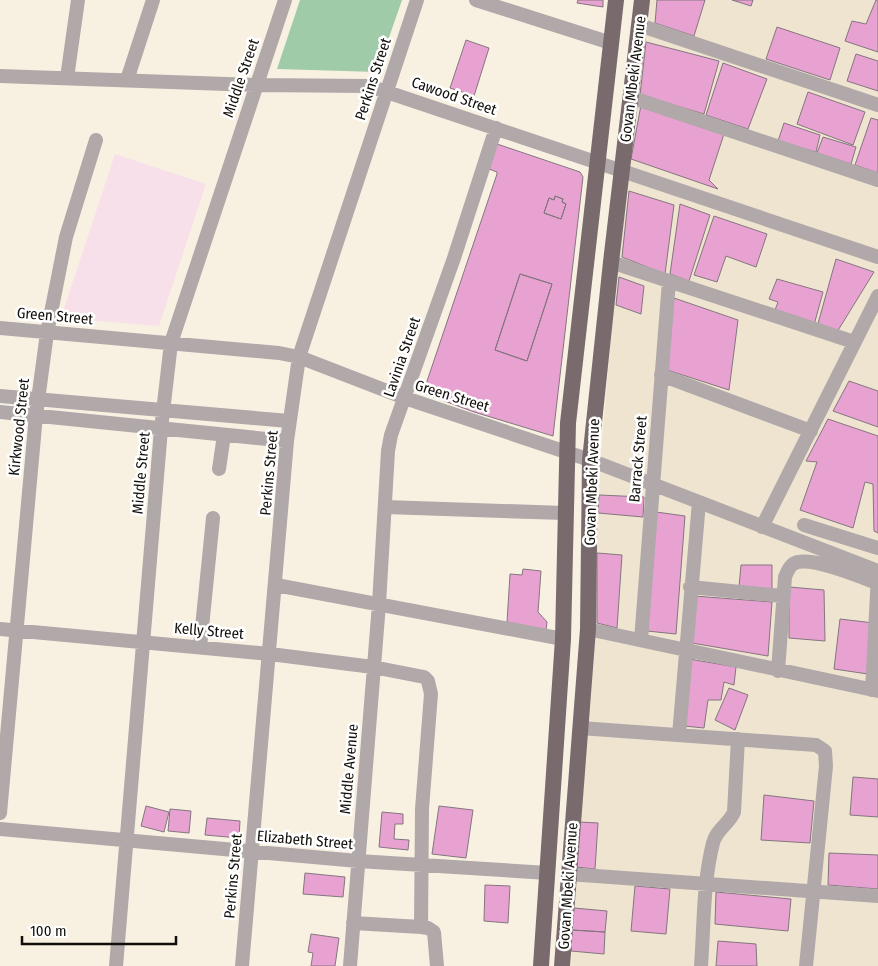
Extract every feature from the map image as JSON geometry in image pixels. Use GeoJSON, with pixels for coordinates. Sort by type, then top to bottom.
{"type":"FeatureCollection","features":[{"type":"Feature","properties":{"kind":"main road","name":"Govan Mbeki Avenue"},"geometry":{"type":"LineString","coordinates":[[541,966],[563,640],[564,513],[570,400],[616,0]]}},
{"type":"Feature","properties":{"kind":"main road","name":"Govan Mbeki Avenue"},"geometry":{"type":"LineString","coordinates":[[562,966],[588,629],[590,460],[610,262],[642,0]]}},
{"type":"Feature","properties":{"kind":"street"},"geometry":{"type":"LineString","coordinates":[[67,78],[78,0]]}},
{"type":"Feature","properties":{"kind":"street"},"geometry":{"type":"LineString","coordinates":[[126,80],[153,0]]}},
{"type":"Feature","properties":{"kind":"street","name":"Middle Street"},"geometry":{"type":"LineString","coordinates":[[116,966],[142,641],[161,428],[171,343],[255,85],[285,0]]}},
{"type":"Feature","properties":{"kind":"street","name":"Perkins Street"},"geometry":{"type":"LineString","coordinates":[[242,966],[287,441],[298,357],[416,0]]}},
{"type":"Feature","properties":{"kind":"street"},"geometry":{"type":"LineString","coordinates":[[476,0],[611,43]]}},
{"type":"Feature","properties":{"kind":"street"},"geometry":{"type":"LineString","coordinates":[[639,25],[878,105]]}},
{"type":"Feature","properties":{"kind":"street","name":"Cawood Street"},"geometry":{"type":"LineString","coordinates":[[0,76],[255,85],[360,85],[387,91],[878,257]]}},
{"type":"Feature","properties":{"kind":"street"},"geometry":{"type":"LineString","coordinates":[[630,98],[878,180]]}},
{"type":"Feature","properties":{"kind":"street","name":"Lavinia Street"},"geometry":{"type":"LineString","coordinates":[[379,604],[388,450],[496,128]]}},
{"type":"Feature","properties":{"kind":"street","name":"Kirkwood Street"},"geometry":{"type":"LineString","coordinates":[[0,813],[36,415],[47,333],[66,237],[96,140]]}},
{"type":"Feature","properties":{"kind":"street"},"geometry":{"type":"LineString","coordinates":[[610,262],[854,342]]}},
{"type":"Feature","properties":{"kind":"street","name":"Barrack Street"},"geometry":{"type":"LineString","coordinates":[[641,640],[669,282]]}},
{"type":"Feature","properties":{"kind":"street"},"geometry":{"type":"LineString","coordinates":[[762,527],[878,296]]}},
{"type":"Feature","properties":{"kind":"street","name":"Green Street"},"geometry":{"type":"LineString","coordinates":[[0,328],[171,343],[298,357],[404,398],[483,423],[652,483],[878,573]]}},
{"type":"Feature","properties":{"kind":"street"},"geometry":{"type":"LineString","coordinates":[[661,375],[811,431]]}},
{"type":"Feature","properties":{"kind":"street"},"geometry":{"type":"LineString","coordinates":[[0,396],[289,421]]}},
{"type":"Feature","properties":{"kind":"street"},"geometry":{"type":"LineString","coordinates":[[0,412],[287,441]]}},
{"type":"Feature","properties":{"kind":"street"},"geometry":{"type":"LineString","coordinates":[[219,470],[224,434]]}},
{"type":"Feature","properties":{"kind":"street"},"geometry":{"type":"LineString","coordinates":[[679,736],[688,649],[690,588],[698,502]]}},
{"type":"Feature","properties":{"kind":"street"},"geometry":{"type":"LineString","coordinates":[[385,507],[564,513]]}},
{"type":"Feature","properties":{"kind":"street"},"geometry":{"type":"LineString","coordinates":[[200,647],[213,518]]}},
{"type":"Feature","properties":{"kind":"street"},"geometry":{"type":"LineString","coordinates":[[804,525],[878,548]]}},
{"type":"Feature","properties":{"kind":"street"},"geometry":{"type":"LineString","coordinates":[[778,671],[783,596],[787,572],[792,565],[799,562],[815,562],[877,583]]}},
{"type":"Feature","properties":{"kind":"street"},"geometry":{"type":"LineString","coordinates":[[588,629],[688,649],[778,671],[875,690],[878,573]]}},
{"type":"Feature","properties":{"kind":"street"},"geometry":{"type":"LineString","coordinates":[[276,585],[563,640]]}},
{"type":"Feature","properties":{"kind":"street"},"geometry":{"type":"LineString","coordinates":[[690,588],[783,596]]}},
{"type":"Feature","properties":{"kind":"street","name":"Middle Avenue"},"geometry":{"type":"LineString","coordinates":[[350,966],[379,604]]}},
{"type":"Feature","properties":{"kind":"street","name":"Kelly Street"},"geometry":{"type":"LineString","coordinates":[[0,629],[270,654],[414,674],[428,681],[431,694],[422,809],[421,866]]}},
{"type":"Feature","properties":{"kind":"street"},"geometry":{"type":"LineString","coordinates":[[580,728],[816,745],[825,751],[827,758],[806,966]]}},
{"type":"Feature","properties":{"kind":"street"},"geometry":{"type":"LineString","coordinates":[[701,966],[707,884],[713,843],[734,812],[738,739]]}},
{"type":"Feature","properties":{"kind":"street","name":"Elizabeth Street"},"geometry":{"type":"LineString","coordinates":[[0,829],[421,866],[548,873]]}},
{"type":"Feature","properties":{"kind":"street"},"geometry":{"type":"LineString","coordinates":[[421,866],[421,927]]}},
{"type":"Feature","properties":{"kind":"street"},"geometry":{"type":"LineString","coordinates":[[568,874],[878,896]]}},
{"type":"Feature","properties":{"kind":"street"},"geometry":{"type":"LineString","coordinates":[[353,922],[428,928],[434,932],[437,966]]}},
{"type":"Feature","properties":{"kind":"shaded area"},"geometry":{"type":"Polygon","coordinates":[[[648,0],[878,0],[878,966],[571,966],[599,472],[626,173],[648,0]]]}},
{"type":"Feature","properties":{"kind":"shaded area"},"geometry":{"type":"Polygon","coordinates":[[[115,154],[206,184],[159,326],[61,318],[115,154]]]}},
{"type":"Feature","properties":{"kind":"green space"},"geometry":{"type":"Polygon","coordinates":[[[300,0],[402,0],[377,72],[277,69],[300,0]]]}},
{"type":"Feature","properties":{"kind":"building"},"geometry":{"type":"Polygon","coordinates":[[[578,0],[603,0],[603,7],[577,3],[578,0]]]}},
{"type":"Feature","properties":{"kind":"building"},"geometry":{"type":"Polygon","coordinates":[[[657,0],[705,0],[694,36],[655,23],[657,0]]]}},
{"type":"Feature","properties":{"kind":"building"},"geometry":{"type":"Polygon","coordinates":[[[732,0],[753,0],[751,6],[732,0]]]}},
{"type":"Feature","properties":{"kind":"building"},"geometry":{"type":"Polygon","coordinates":[[[876,0],[878,0],[878,52],[845,41],[852,21],[866,24],[876,0]]]}},
{"type":"Feature","properties":{"kind":"building"},"geometry":{"type":"Polygon","coordinates":[[[777,27],[840,48],[830,80],[766,59],[777,27]]]}},
{"type":"Feature","properties":{"kind":"building"},"geometry":{"type":"Polygon","coordinates":[[[466,40],[489,48],[474,96],[450,88],[466,40]]]}},
{"type":"Feature","properties":{"kind":"building"},"geometry":{"type":"Polygon","coordinates":[[[646,42],[719,61],[704,114],[640,95],[646,42]]]}},
{"type":"Feature","properties":{"kind":"building"},"geometry":{"type":"Polygon","coordinates":[[[856,54],[878,61],[878,91],[847,81],[856,54]]]}},
{"type":"Feature","properties":{"kind":"building"},"geometry":{"type":"Polygon","coordinates":[[[723,63],[767,79],[748,129],[706,115],[723,63]]]}},
{"type":"Feature","properties":{"kind":"building"},"geometry":{"type":"Polygon","coordinates":[[[808,92],[865,112],[853,145],[797,124],[808,92]]]}},
{"type":"Feature","properties":{"kind":"building"},"geometry":{"type":"Polygon","coordinates":[[[641,105],[724,134],[709,180],[718,189],[631,159],[641,105]]]}},
{"type":"Feature","properties":{"kind":"building"},"geometry":{"type":"Polygon","coordinates":[[[871,118],[878,120],[878,173],[855,165],[871,118]]]}},
{"type":"Feature","properties":{"kind":"building"},"geometry":{"type":"Polygon","coordinates":[[[784,123],[820,135],[816,152],[778,141],[784,123]]]}},
{"type":"Feature","properties":{"kind":"building"},"geometry":{"type":"Polygon","coordinates":[[[823,137],[856,147],[851,164],[817,153],[823,137]]]}},
{"type":"Feature","properties":{"kind":"building"},"geometry":{"type":"Polygon","coordinates":[[[497,144],[580,172],[583,177],[553,436],[474,412],[423,393],[497,174],[497,172],[489,169],[497,144]],[[555,196],[554,200],[549,198],[544,213],[561,219],[566,204],[562,202],[563,199],[555,196]],[[520,274],[495,350],[527,361],[552,284],[520,274]]]}},
{"type":"Feature","properties":{"kind":"building"},"geometry":{"type":"Polygon","coordinates":[[[629,191],[674,205],[665,274],[622,257],[629,191]]]}},
{"type":"Feature","properties":{"kind":"building"},"geometry":{"type":"Polygon","coordinates":[[[555,196],[563,199],[562,202],[566,204],[561,219],[544,213],[549,198],[554,200],[555,196]]]}},
{"type":"Feature","properties":{"kind":"building"},"geometry":{"type":"Polygon","coordinates":[[[680,204],[710,215],[689,281],[670,274],[680,204]]]}},
{"type":"Feature","properties":{"kind":"building"},"geometry":{"type":"Polygon","coordinates":[[[714,216],[767,234],[756,267],[726,256],[717,282],[694,275],[714,216]]]}},
{"type":"Feature","properties":{"kind":"building"},"geometry":{"type":"Polygon","coordinates":[[[836,259],[874,272],[837,332],[817,327],[836,259]]]}},
{"type":"Feature","properties":{"kind":"building"},"geometry":{"type":"Polygon","coordinates":[[[520,274],[552,284],[527,361],[495,350],[520,274]]]}},
{"type":"Feature","properties":{"kind":"building"},"geometry":{"type":"Polygon","coordinates":[[[619,277],[644,286],[641,314],[616,305],[619,277]]]}},
{"type":"Feature","properties":{"kind":"building"},"geometry":{"type":"Polygon","coordinates":[[[777,279],[823,292],[814,325],[775,310],[778,302],[769,299],[777,279]]]}},
{"type":"Feature","properties":{"kind":"building"},"geometry":{"type":"Polygon","coordinates":[[[674,298],[738,320],[729,390],[664,369],[674,298]]]}},
{"type":"Feature","properties":{"kind":"building"},"geometry":{"type":"Polygon","coordinates":[[[849,381],[878,391],[878,427],[833,411],[849,381]]]}},
{"type":"Feature","properties":{"kind":"building"},"geometry":{"type":"Polygon","coordinates":[[[828,419],[878,436],[878,533],[874,531],[873,484],[865,482],[853,528],[800,510],[817,462],[806,461],[828,419]]]}},
{"type":"Feature","properties":{"kind":"building"},"geometry":{"type":"Polygon","coordinates":[[[599,495],[644,497],[643,517],[598,513],[599,495]]]}},
{"type":"Feature","properties":{"kind":"building"},"geometry":{"type":"Polygon","coordinates":[[[656,512],[685,516],[676,634],[647,631],[656,512]]]}},
{"type":"Feature","properties":{"kind":"building"},"geometry":{"type":"Polygon","coordinates":[[[597,553],[622,555],[617,628],[597,623],[597,553]]]}},
{"type":"Feature","properties":{"kind":"building"},"geometry":{"type":"Polygon","coordinates":[[[741,565],[772,565],[772,589],[739,587],[741,565]]]}},
{"type":"Feature","properties":{"kind":"building"},"geometry":{"type":"Polygon","coordinates":[[[523,569],[541,571],[538,612],[547,622],[546,630],[507,622],[510,574],[522,575],[523,569]]]}},
{"type":"Feature","properties":{"kind":"building"},"geometry":{"type":"Polygon","coordinates":[[[789,587],[824,590],[825,641],[789,638],[789,587]]]}},
{"type":"Feature","properties":{"kind":"building"},"geometry":{"type":"Polygon","coordinates":[[[694,596],[772,602],[768,656],[692,643],[694,596]]]}},
{"type":"Feature","properties":{"kind":"building"},"geometry":{"type":"Polygon","coordinates":[[[840,619],[874,623],[868,674],[834,669],[840,619]]]}},
{"type":"Feature","properties":{"kind":"building"},"geometry":{"type":"Polygon","coordinates":[[[689,659],[736,667],[734,685],[724,682],[721,700],[708,700],[704,728],[684,726],[689,659]]]}},
{"type":"Feature","properties":{"kind":"building"},"geometry":{"type":"Polygon","coordinates":[[[729,688],[748,695],[735,730],[715,720],[729,688]]]}},
{"type":"Feature","properties":{"kind":"building"},"geometry":{"type":"Polygon","coordinates":[[[853,777],[878,779],[878,817],[850,815],[853,777]]]}},
{"type":"Feature","properties":{"kind":"building"},"geometry":{"type":"Polygon","coordinates":[[[764,795],[814,801],[810,843],[761,840],[764,795]]]}},
{"type":"Feature","properties":{"kind":"building"},"geometry":{"type":"Polygon","coordinates":[[[146,806],[169,812],[164,832],[141,826],[146,806]]]}},
{"type":"Feature","properties":{"kind":"building"},"geometry":{"type":"Polygon","coordinates":[[[439,806],[473,810],[466,858],[432,854],[439,806]]]}},
{"type":"Feature","properties":{"kind":"building"},"geometry":{"type":"Polygon","coordinates":[[[170,809],[191,811],[189,833],[168,831],[170,809]]]}},
{"type":"Feature","properties":{"kind":"building"},"geometry":{"type":"Polygon","coordinates":[[[382,812],[403,814],[403,824],[395,824],[394,839],[409,840],[408,850],[379,847],[382,812]]]}},
{"type":"Feature","properties":{"kind":"building"},"geometry":{"type":"Polygon","coordinates":[[[207,818],[240,821],[239,838],[205,835],[207,818]]]}},
{"type":"Feature","properties":{"kind":"building"},"geometry":{"type":"Polygon","coordinates":[[[580,822],[598,823],[595,869],[576,867],[580,822]]]}},
{"type":"Feature","properties":{"kind":"building"},"geometry":{"type":"Polygon","coordinates":[[[829,853],[878,855],[878,889],[828,885],[829,853]]]}},
{"type":"Feature","properties":{"kind":"building"},"geometry":{"type":"Polygon","coordinates":[[[305,873],[345,877],[343,897],[303,894],[305,873]]]}},
{"type":"Feature","properties":{"kind":"building"},"geometry":{"type":"Polygon","coordinates":[[[485,885],[510,886],[508,923],[484,921],[485,885]]]}},
{"type":"Feature","properties":{"kind":"building"},"geometry":{"type":"Polygon","coordinates":[[[635,886],[670,889],[666,934],[631,931],[635,886]]]}},
{"type":"Feature","properties":{"kind":"building"},"geometry":{"type":"Polygon","coordinates":[[[716,892],[791,899],[788,931],[715,924],[716,892]]]}},
{"type":"Feature","properties":{"kind":"building"},"geometry":{"type":"Polygon","coordinates":[[[574,908],[607,911],[605,932],[572,930],[574,908]]]}},
{"type":"Feature","properties":{"kind":"building"},"geometry":{"type":"Polygon","coordinates":[[[572,930],[605,932],[604,954],[571,951],[572,930]]]}},
{"type":"Feature","properties":{"kind":"building"},"geometry":{"type":"Polygon","coordinates":[[[311,934],[339,938],[335,966],[311,966],[313,953],[308,952],[311,934]]]}},
{"type":"Feature","properties":{"kind":"building"},"geometry":{"type":"Polygon","coordinates":[[[718,941],[756,944],[757,966],[716,966],[718,941]]]}}]}
